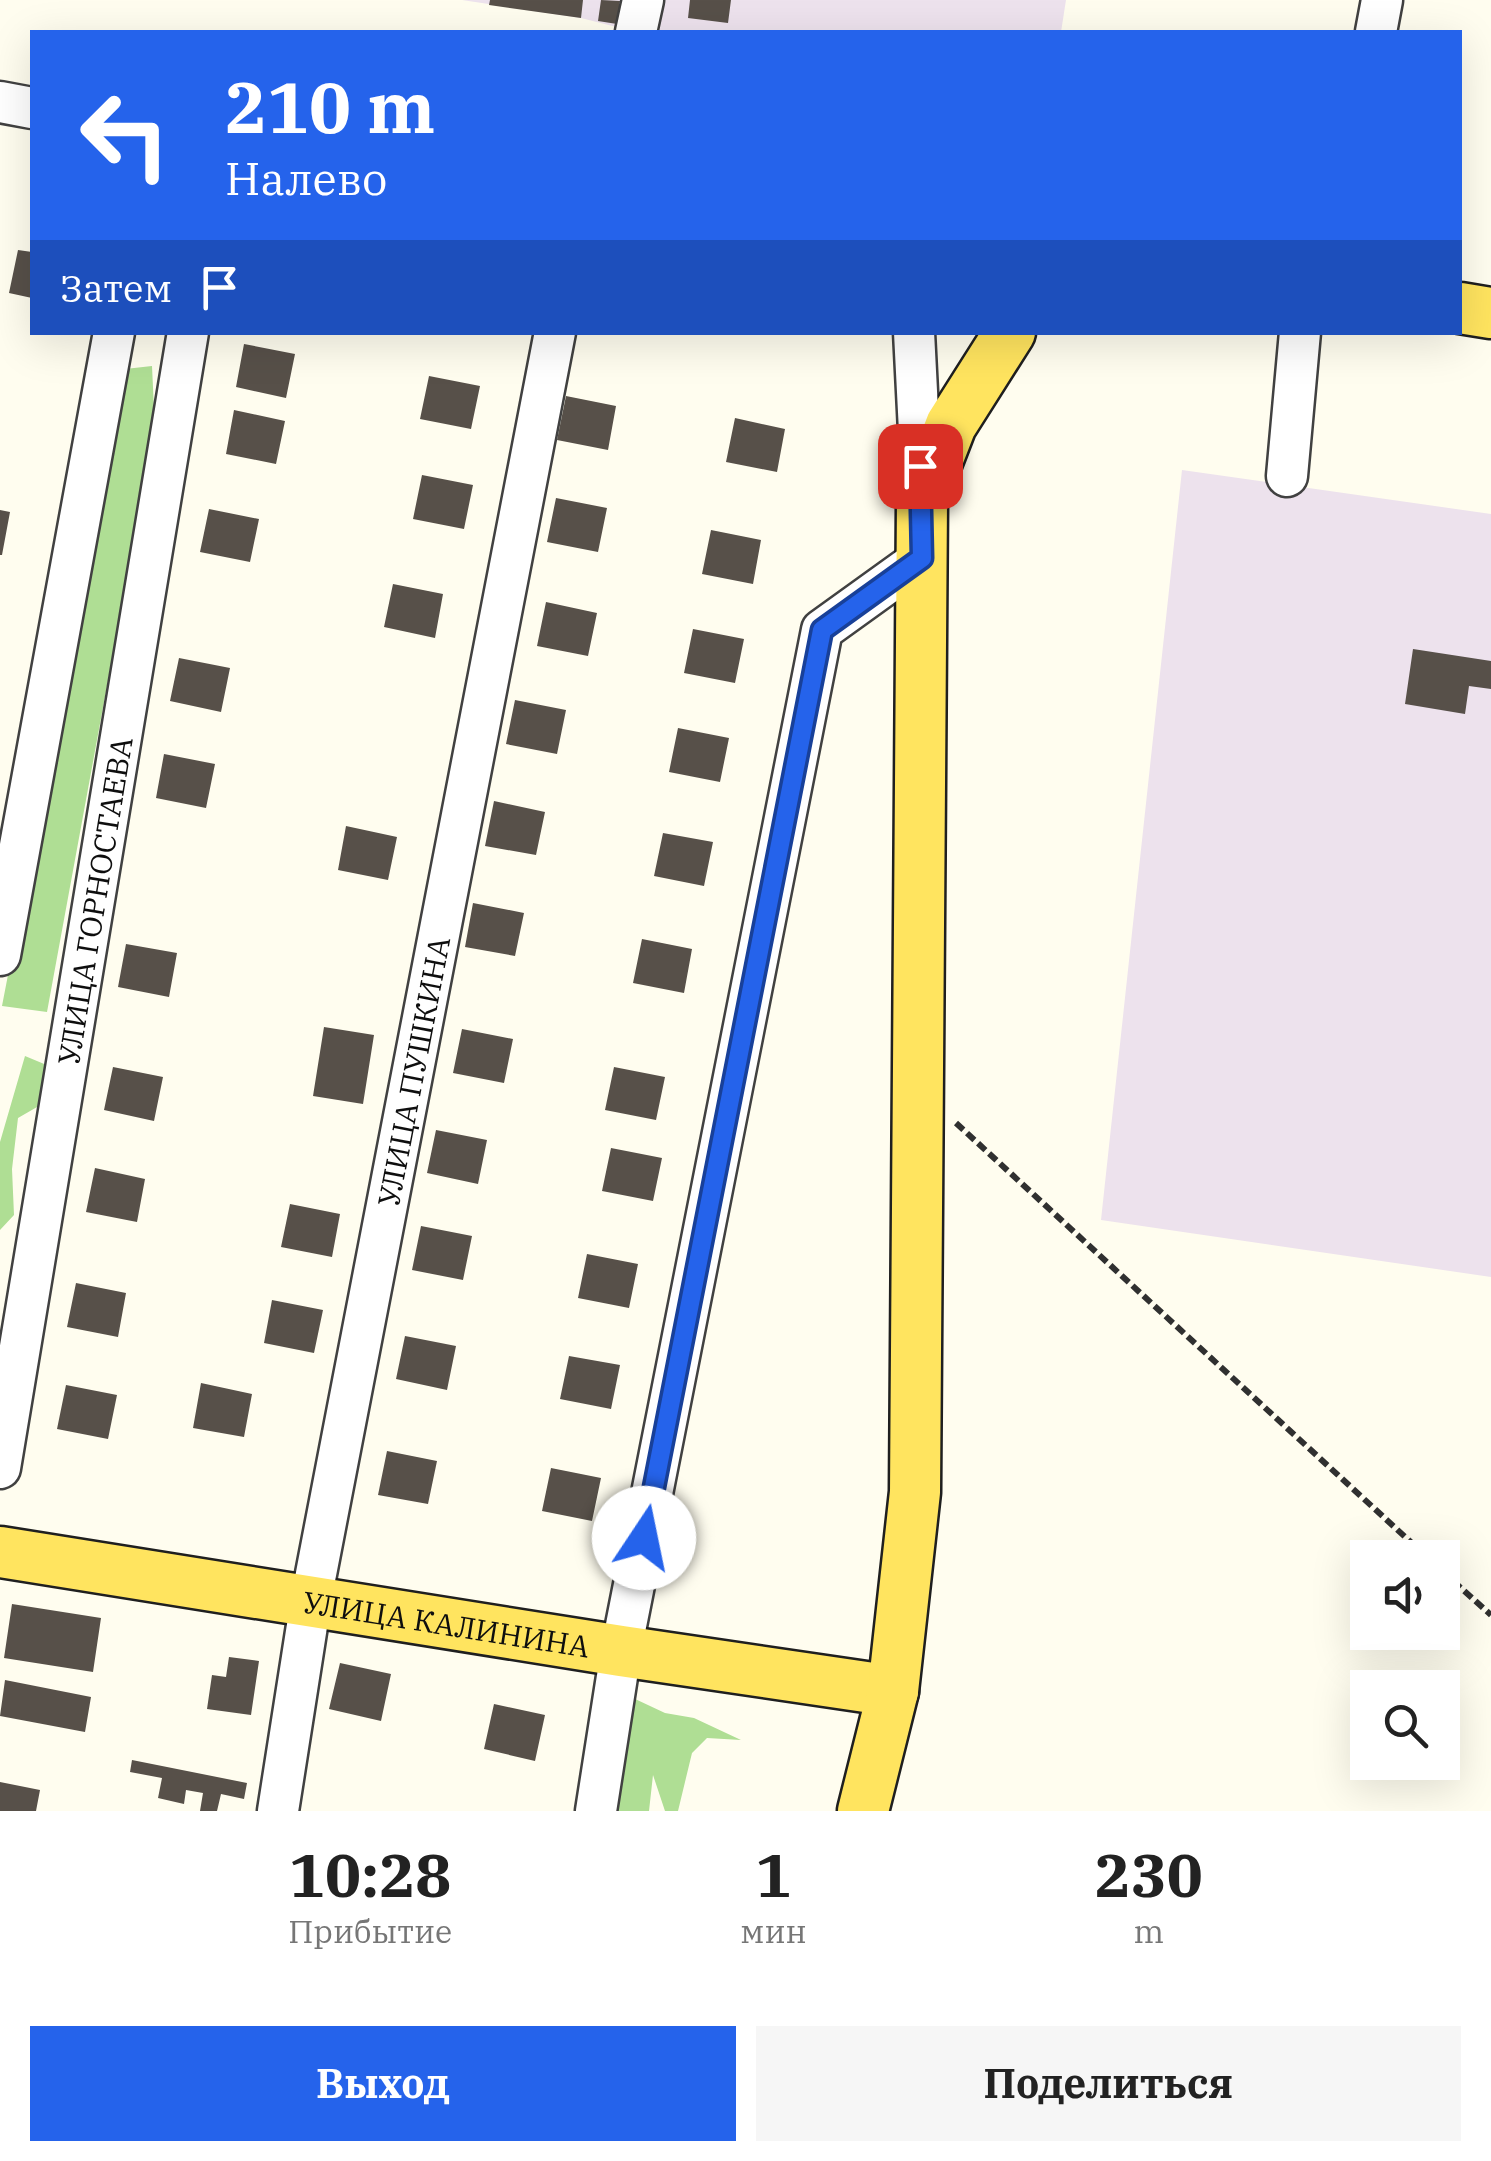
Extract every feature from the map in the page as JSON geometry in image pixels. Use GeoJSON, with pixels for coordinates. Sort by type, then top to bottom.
{"type":"FeatureCollection","features":[{"type":"Feature","properties":{"kind":"main road"},"geometry":{"type":"LineString","coordinates":[[1462,308],[1491,313]]}},
{"type":"Feature","properties":{"kind":"main road"},"geometry":{"type":"LineString","coordinates":[[863,1811],[894,1692],[915,1492],[922,500],[951,425],[1008,335]]}},
{"type":"Feature","properties":{"kind":"main road","name":"УЛИЦА КАЛИНИНА"},"geometry":{"type":"LineString","coordinates":[[0,1552],[894,1692]]}},
{"type":"Feature","properties":{"kind":"street"},"geometry":{"type":"LineString","coordinates":[[636,30],[643,0]]}},
{"type":"Feature","properties":{"kind":"street"},"geometry":{"type":"LineString","coordinates":[[1376,30],[1382,0]]}},
{"type":"Feature","properties":{"kind":"street"},"geometry":{"type":"LineString","coordinates":[[0,102],[30,108]]}},
{"type":"Feature","properties":{"kind":"street"},"geometry":{"type":"LineString","coordinates":[[0,956],[113,335]]}},
{"type":"Feature","properties":{"kind":"street","name":"УЛИЦА ГОРНОСТАЕВА"},"geometry":{"type":"LineString","coordinates":[[0,1468],[188,335]]}},
{"type":"Feature","properties":{"kind":"street","name":"УЛИЦА ПУШКИНА"},"geometry":{"type":"LineString","coordinates":[[278,1811],[311,1600],[554,335]]}},
{"type":"Feature","properties":{"kind":"street"},"geometry":{"type":"LineString","coordinates":[[914,335],[922,500]]}},
{"type":"Feature","properties":{"kind":"street"},"geometry":{"type":"LineString","coordinates":[[1286,476],[1300,335]]}},
{"type":"Feature","properties":{"kind":"street"},"geometry":{"type":"LineString","coordinates":[[596,1811],[622,1651],[822,630],[922,558]]}},
{"type":"Feature","properties":{"kind":"path"},"geometry":{"type":"LineString","coordinates":[[918,1088],[1408,1540]]}},
{"type":"Feature","properties":{"kind":"path"},"geometry":{"type":"LineString","coordinates":[[1460,1588],[1491,1616]]}},
{"type":"Feature","properties":{"kind":"shaded area"},"geometry":{"type":"Polygon","coordinates":[[[462,0],[1066,0],[1061,30],[628,30],[581,18],[462,0]]]}},
{"type":"Feature","properties":{"kind":"shaded area"},"geometry":{"type":"Polygon","coordinates":[[[1182,470],[1491,514],[1491,1277],[1101,1220],[1182,470]]]}},
{"type":"Feature","properties":{"kind":"green space"},"geometry":{"type":"Polygon","coordinates":[[[152,366],[154,409],[147,468],[47,1012],[2,1006],[125,369],[152,366]]]}},
{"type":"Feature","properties":{"kind":"green space"},"geometry":{"type":"Polygon","coordinates":[[[25,1056],[49,1066],[44,1103],[18,1118],[12,1169],[14,1215],[0,1230],[0,1142],[25,1056]]]}},
{"type":"Feature","properties":{"kind":"green space"},"geometry":{"type":"Polygon","coordinates":[[[633,1698],[665,1713],[694,1718],[741,1740],[707,1738],[692,1753],[678,1811],[665,1811],[653,1775],[649,1811],[616,1811],[633,1698]]]}},
{"type":"Feature","properties":{"kind":"building"},"geometry":{"type":"Polygon","coordinates":[[[490,0],[583,0],[581,18],[489,5],[490,0]]]}},
{"type":"Feature","properties":{"kind":"building"},"geometry":{"type":"Polygon","coordinates":[[[601,0],[620,1],[617,24],[598,21],[601,0]]]}},
{"type":"Feature","properties":{"kind":"building"},"geometry":{"type":"Polygon","coordinates":[[[690,0],[731,0],[728,23],[688,18],[690,0]]]}},
{"type":"Feature","properties":{"kind":"building"},"geometry":{"type":"Polygon","coordinates":[[[18,250],[30,252],[30,298],[9,293],[18,250]]]}},
{"type":"Feature","properties":{"kind":"building"},"geometry":{"type":"Polygon","coordinates":[[[244,344],[295,354],[286,398],[236,387],[244,344]]]}},
{"type":"Feature","properties":{"kind":"building"},"geometry":{"type":"Polygon","coordinates":[[[429,376],[480,386],[471,429],[420,419],[429,376]]]}},
{"type":"Feature","properties":{"kind":"building"},"geometry":{"type":"Polygon","coordinates":[[[566,396],[616,406],[608,450],[557,440],[566,396]]]}},
{"type":"Feature","properties":{"kind":"building"},"geometry":{"type":"Polygon","coordinates":[[[234,410],[285,421],[276,464],[226,454],[234,410]]]}},
{"type":"Feature","properties":{"kind":"building"},"geometry":{"type":"Polygon","coordinates":[[[735,418],[785,429],[777,472],[726,462],[735,418]]]}},
{"type":"Feature","properties":{"kind":"building"},"geometry":{"type":"Polygon","coordinates":[[[422,475],[473,485],[464,529],[413,519],[422,475]]]}},
{"type":"Feature","properties":{"kind":"building"},"geometry":{"type":"Polygon","coordinates":[[[556,498],[607,508],[598,552],[547,542],[556,498]]]}},
{"type":"Feature","properties":{"kind":"building"},"geometry":{"type":"Polygon","coordinates":[[[209,509],[259,519],[250,562],[200,552],[209,509]]]}},
{"type":"Feature","properties":{"kind":"building"},"geometry":{"type":"Polygon","coordinates":[[[0,510],[10,512],[2,555],[0,555],[0,510]]]}},
{"type":"Feature","properties":{"kind":"building"},"geometry":{"type":"Polygon","coordinates":[[[711,530],[761,540],[753,584],[702,574],[711,530]]]}},
{"type":"Feature","properties":{"kind":"building"},"geometry":{"type":"Polygon","coordinates":[[[393,584],[443,594],[435,638],[384,627],[393,584]]]}},
{"type":"Feature","properties":{"kind":"building"},"geometry":{"type":"Polygon","coordinates":[[[546,602],[597,613],[588,656],[537,646],[546,602]]]}},
{"type":"Feature","properties":{"kind":"building"},"geometry":{"type":"Polygon","coordinates":[[[693,629],[744,639],[735,683],[684,673],[693,629]]]}},
{"type":"Feature","properties":{"kind":"building"},"geometry":{"type":"Polygon","coordinates":[[[1413,649],[1491,661],[1491,689],[1469,686],[1465,714],[1405,704],[1413,649]]]}},
{"type":"Feature","properties":{"kind":"building"},"geometry":{"type":"Polygon","coordinates":[[[179,658],[230,668],[221,712],[170,701],[179,658]]]}},
{"type":"Feature","properties":{"kind":"building"},"geometry":{"type":"Polygon","coordinates":[[[515,700],[566,710],[557,754],[506,744],[515,700]]]}},
{"type":"Feature","properties":{"kind":"building"},"geometry":{"type":"Polygon","coordinates":[[[678,728],[729,738],[720,782],[669,772],[678,728]]]}},
{"type":"Feature","properties":{"kind":"building"},"geometry":{"type":"Polygon","coordinates":[[[164,754],[215,764],[206,808],[156,798],[164,754]]]}},
{"type":"Feature","properties":{"kind":"building"},"geometry":{"type":"Polygon","coordinates":[[[494,801],[545,812],[536,855],[485,846],[494,801]]]}},
{"type":"Feature","properties":{"kind":"building"},"geometry":{"type":"Polygon","coordinates":[[[346,826],[397,837],[388,880],[338,870],[346,826]]]}},
{"type":"Feature","properties":{"kind":"building"},"geometry":{"type":"Polygon","coordinates":[[[663,833],[713,842],[704,886],[654,876],[663,833]]]}},
{"type":"Feature","properties":{"kind":"building"},"geometry":{"type":"Polygon","coordinates":[[[473,903],[524,913],[515,956],[465,947],[473,903]]]}},
{"type":"Feature","properties":{"kind":"building"},"geometry":{"type":"Polygon","coordinates":[[[642,939],[692,949],[684,993],[633,983],[642,939]]]}},
{"type":"Feature","properties":{"kind":"building"},"geometry":{"type":"Polygon","coordinates":[[[126,944],[177,953],[169,997],[118,987],[126,944]]]}},
{"type":"Feature","properties":{"kind":"building"},"geometry":{"type":"Polygon","coordinates":[[[324,1027],[374,1035],[363,1104],[313,1096],[324,1027]]]}},
{"type":"Feature","properties":{"kind":"building"},"geometry":{"type":"Polygon","coordinates":[[[462,1029],[513,1039],[504,1083],[453,1073],[462,1029]]]}},
{"type":"Feature","properties":{"kind":"building"},"geometry":{"type":"Polygon","coordinates":[[[113,1067],[163,1077],[154,1121],[104,1110],[113,1067]]]}},
{"type":"Feature","properties":{"kind":"building"},"geometry":{"type":"Polygon","coordinates":[[[614,1067],[665,1077],[656,1120],[605,1110],[614,1067]]]}},
{"type":"Feature","properties":{"kind":"building"},"geometry":{"type":"Polygon","coordinates":[[[436,1130],[487,1140],[478,1184],[427,1173],[436,1130]]]}},
{"type":"Feature","properties":{"kind":"building"},"geometry":{"type":"Polygon","coordinates":[[[611,1148],[662,1158],[653,1201],[602,1191],[611,1148]]]}},
{"type":"Feature","properties":{"kind":"building"},"geometry":{"type":"Polygon","coordinates":[[[95,1168],[145,1179],[137,1222],[86,1212],[95,1168]]]}},
{"type":"Feature","properties":{"kind":"building"},"geometry":{"type":"Polygon","coordinates":[[[290,1204],[340,1214],[332,1257],[281,1247],[290,1204]]]}},
{"type":"Feature","properties":{"kind":"building"},"geometry":{"type":"Polygon","coordinates":[[[421,1226],[472,1236],[463,1280],[412,1270],[421,1226]]]}},
{"type":"Feature","properties":{"kind":"building"},"geometry":{"type":"Polygon","coordinates":[[[587,1254],[638,1264],[629,1308],[578,1298],[587,1254]]]}},
{"type":"Feature","properties":{"kind":"building"},"geometry":{"type":"Polygon","coordinates":[[[76,1283],[126,1293],[118,1337],[67,1327],[76,1283]]]}},
{"type":"Feature","properties":{"kind":"building"},"geometry":{"type":"Polygon","coordinates":[[[272,1300],[323,1310],[314,1353],[264,1343],[272,1300]]]}},
{"type":"Feature","properties":{"kind":"building"},"geometry":{"type":"Polygon","coordinates":[[[405,1336],[456,1346],[447,1390],[396,1379],[405,1336]]]}},
{"type":"Feature","properties":{"kind":"building"},"geometry":{"type":"Polygon","coordinates":[[[569,1356],[620,1365],[611,1409],[560,1399],[569,1356]]]}},
{"type":"Feature","properties":{"kind":"building"},"geometry":{"type":"Polygon","coordinates":[[[201,1383],[252,1394],[244,1437],[193,1428],[201,1383]]]}},
{"type":"Feature","properties":{"kind":"building"},"geometry":{"type":"Polygon","coordinates":[[[66,1385],[117,1395],[108,1439],[57,1429],[66,1385]]]}},
{"type":"Feature","properties":{"kind":"building"},"geometry":{"type":"Polygon","coordinates":[[[387,1451],[437,1461],[428,1504],[378,1495],[387,1451]]]}},
{"type":"Feature","properties":{"kind":"building"},"geometry":{"type":"Polygon","coordinates":[[[551,1468],[601,1478],[592,1521],[542,1511],[551,1468]]]}},
{"type":"Feature","properties":{"kind":"building"},"geometry":{"type":"Polygon","coordinates":[[[12,1604],[101,1618],[93,1672],[4,1658],[12,1604]]]}},
{"type":"Feature","properties":{"kind":"building"},"geometry":{"type":"Polygon","coordinates":[[[229,1657],[259,1661],[251,1715],[207,1709],[212,1675],[226,1677],[229,1657]]]}},
{"type":"Feature","properties":{"kind":"building"},"geometry":{"type":"Polygon","coordinates":[[[340,1663],[391,1674],[381,1721],[329,1709],[340,1663]]]}},
{"type":"Feature","properties":{"kind":"building"},"geometry":{"type":"Polygon","coordinates":[[[5,1680],[91,1697],[85,1732],[0,1716],[5,1680]]]}},
{"type":"Feature","properties":{"kind":"building"},"geometry":{"type":"Polygon","coordinates":[[[494,1704],[545,1715],[535,1761],[484,1749],[494,1704]]]}},
{"type":"Feature","properties":{"kind":"building"},"geometry":{"type":"Polygon","coordinates":[[[132,1760],[247,1783],[244,1799],[221,1794],[217,1811],[200,1811],[203,1793],[186,1790],[184,1804],[158,1798],[162,1778],[130,1772],[132,1760]]]}},
{"type":"Feature","properties":{"kind":"building"},"geometry":{"type":"Polygon","coordinates":[[[0,1782],[40,1790],[36,1811],[0,1811],[0,1782]]]}},
{"type":"Feature","properties":{"kind":"route"},"geometry":{"type":"LineString","coordinates":[[644,1538],[822,630],[922,558],[920,466]]}}]}
